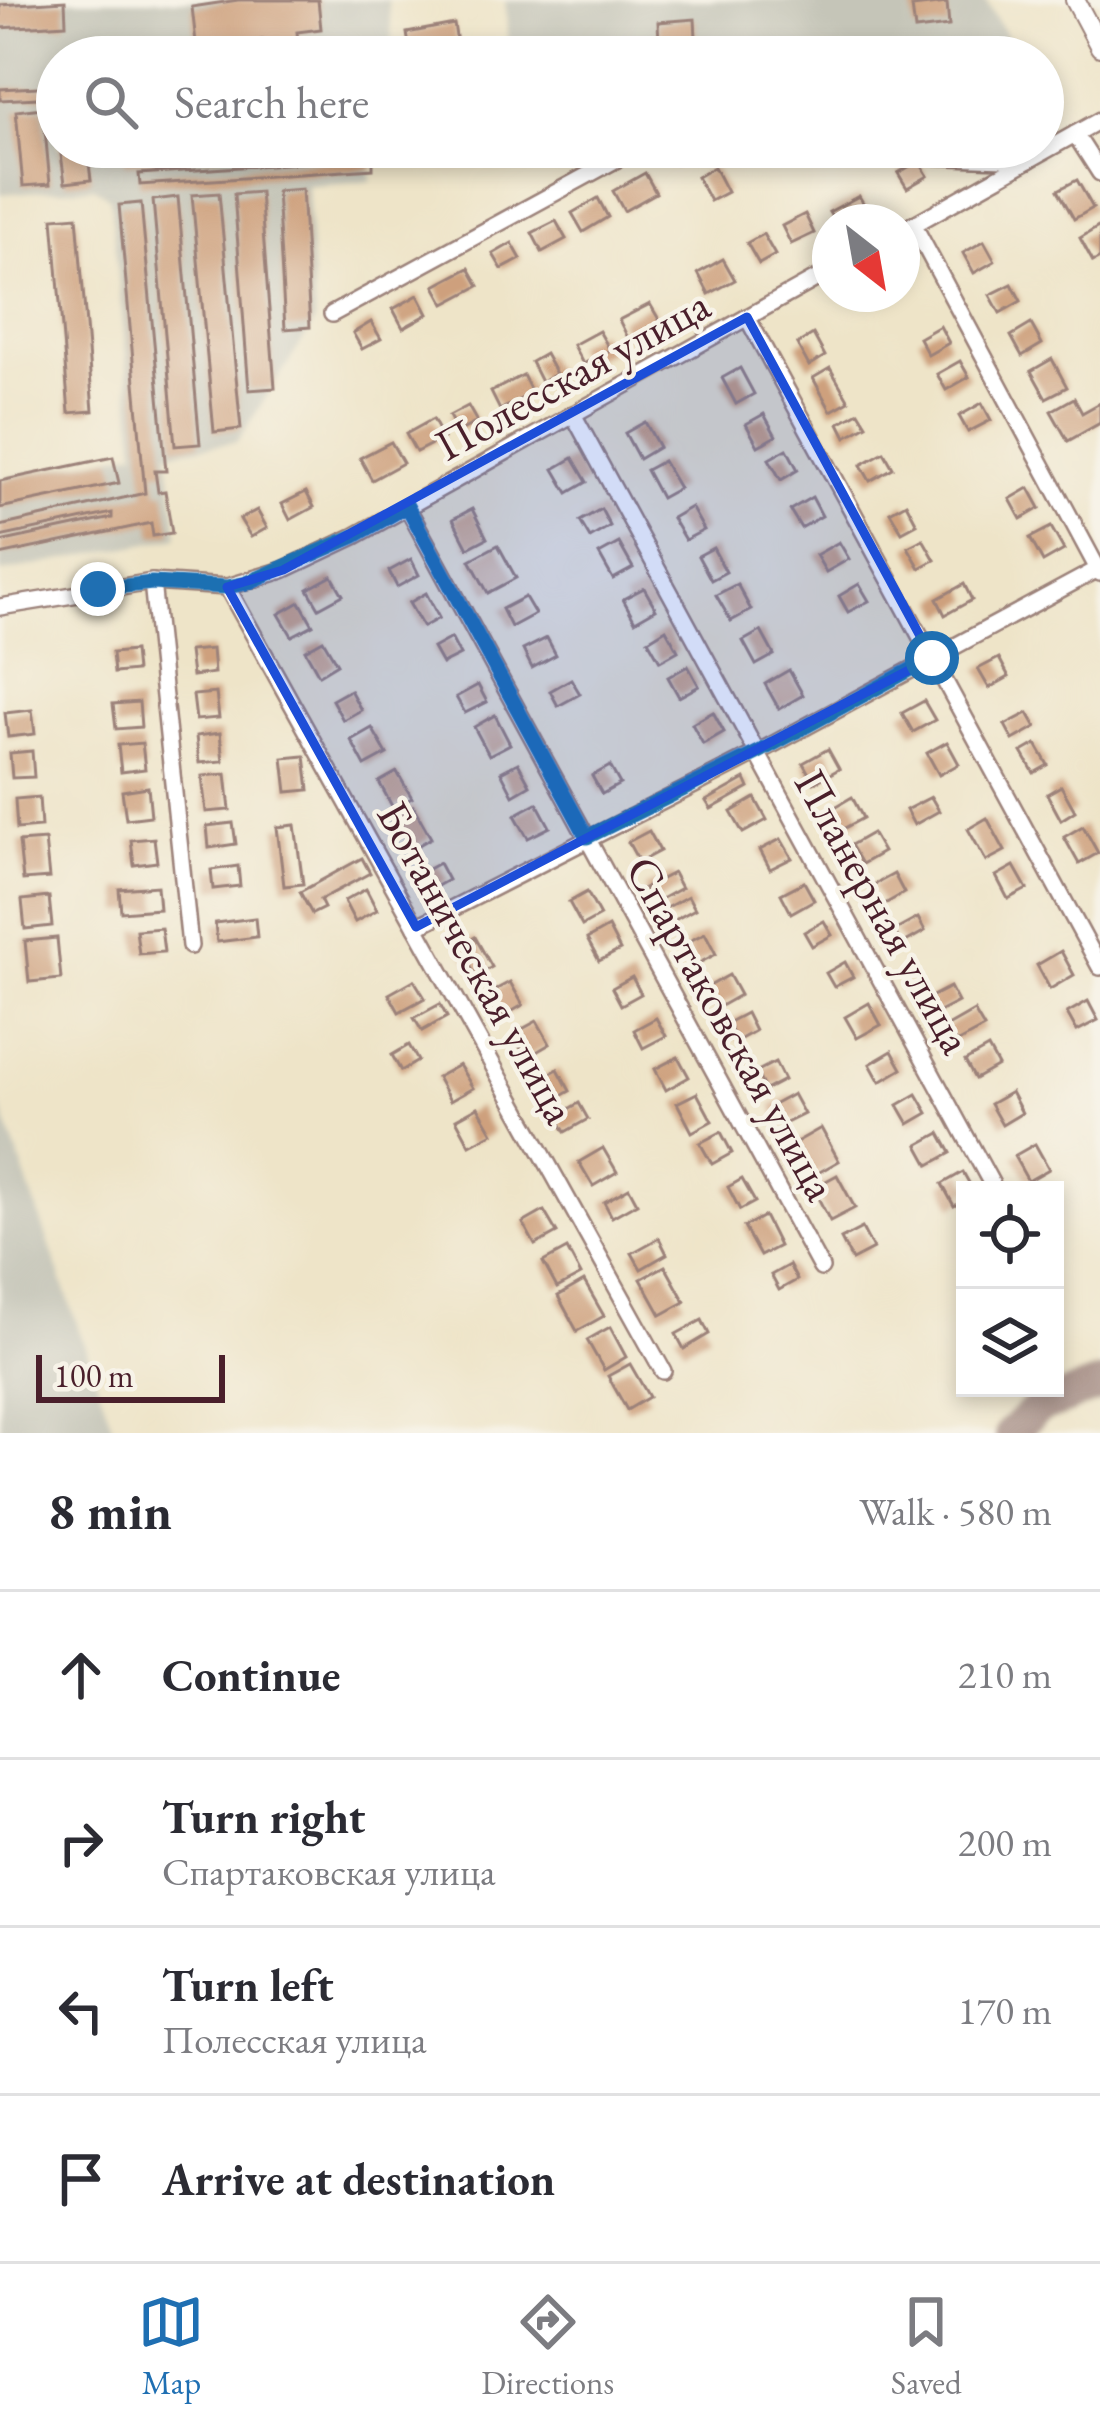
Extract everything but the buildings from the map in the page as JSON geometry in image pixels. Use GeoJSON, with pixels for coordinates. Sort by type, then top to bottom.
{"type":"FeatureCollection","features":[{"type":"Feature","properties":{"kind":"main road"},"geometry":{"type":"LineString","coordinates":[[1075,0],[1100,46]]}},
{"type":"Feature","properties":{"kind":"street"},"geometry":{"type":"LineString","coordinates":[[1064,141],[1100,120]]}},
{"type":"Feature","properties":{"kind":"street"},"geometry":{"type":"LineString","coordinates":[[1076,134],[1100,173]]}},
{"type":"Feature","properties":{"kind":"street"},"geometry":{"type":"LineString","coordinates":[[332,314],[602,168]]}},
{"type":"Feature","properties":{"kind":"street"},"geometry":{"type":"LineString","coordinates":[[920,221],[1015,168]]}},
{"type":"Feature","properties":{"kind":"street"},"geometry":{"type":"LineString","coordinates":[[416,927],[757,753],[1099,570],[920,249]]}},
{"type":"Feature","properties":{"kind":"street","name":"Полесская улица"},"geometry":{"type":"LineString","coordinates":[[0,607],[152,583],[227,587],[283,570],[812,281]]}},
{"type":"Feature","properties":{"kind":"street"},"geometry":{"type":"LineString","coordinates":[[747,317],[1100,967]]}},
{"type":"Feature","properties":{"kind":"street","name":"Планерная улица"},"geometry":{"type":"LineString","coordinates":[[573,414],[989,1181]]}},
{"type":"Feature","properties":{"kind":"street","name":"Спартаковская улица"},"geometry":{"type":"LineString","coordinates":[[407,506],[821,1268]]}},
{"type":"Feature","properties":{"kind":"street"},"geometry":{"type":"LineString","coordinates":[[152,583],[190,946]]}},
{"type":"Feature","properties":{"kind":"street","name":"Ботаническая улица"},"geometry":{"type":"LineString","coordinates":[[227,587],[663,1371]]}},
{"type":"Feature","properties":{"kind":"highlighted area"},"geometry":{"type":"Polygon","coordinates":[[[747,317],[932,658],[416,927],[227,587],[283,570],[747,317]]]}},
{"type":"Feature","properties":{"kind":"shaded area"},"geometry":{"type":"Polygon","coordinates":[[[0,0],[388,0],[392,36],[36,36],[36,168],[370,168],[372,181],[307,185],[315,322],[237,442],[168,452],[178,537],[0,573],[0,479],[136,451],[110,198],[94,187],[0,194],[0,0]]]}},
{"type":"Feature","properties":{"kind":"shaded area"},"geometry":{"type":"Polygon","coordinates":[[[505,0],[985,0],[1006,36],[508,36],[505,0]]]}},
{"type":"Feature","properties":{"kind":"shaded area"},"geometry":{"type":"Polygon","coordinates":[[[0,1103],[115,1433],[0,1433],[0,1103]]]}},
{"type":"Feature","properties":{"kind":"taxiway"},"geometry":{"type":"LineString","coordinates":[[1011,1433],[1038,1408],[1100,1385]]}},
{"type":"Feature","properties":{"kind":"route"},"geometry":{"type":"LineString","coordinates":[[98,589],[152,583],[227,587],[247,583],[355,536],[407,506],[587,837],[757,753],[932,658]]}}]}
